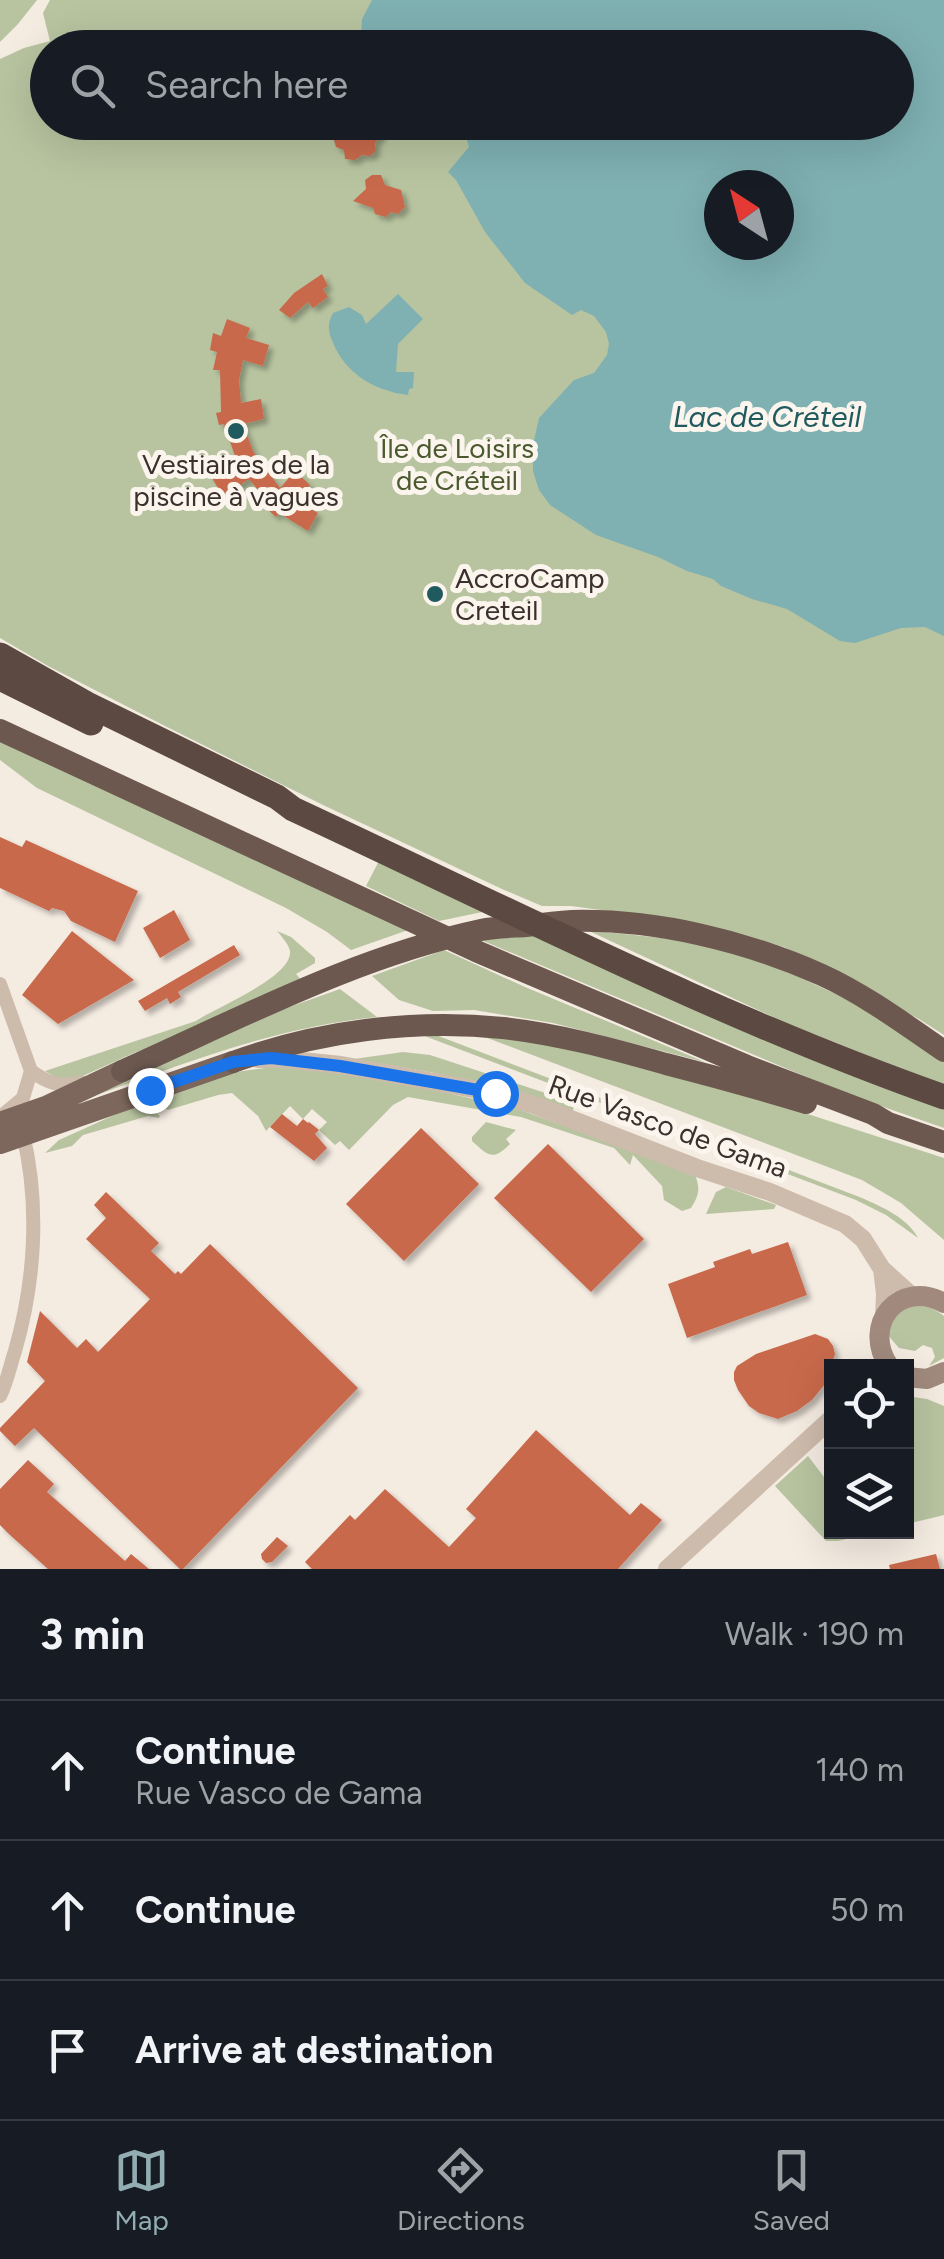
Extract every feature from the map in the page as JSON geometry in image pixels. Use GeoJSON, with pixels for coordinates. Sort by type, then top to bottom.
{"type":"FeatureCollection","features":[{"type":"Feature","properties":{"kind":"highway"},"geometry":{"type":"LineString","coordinates":[[0,656],[277,798],[293,810]]}},
{"type":"Feature","properties":{"kind":"highway"},"geometry":{"type":"LineString","coordinates":[[0,678],[96,726],[293,810],[608,958],[887,1077],[944,1097]]}},
{"type":"Feature","properties":{"kind":"highway"},"geometry":{"type":"LineString","coordinates":[[0,716],[476,951],[747,1066],[944,1142]]}},
{"type":"Feature","properties":{"kind":"highway"},"geometry":{"type":"LineString","coordinates":[[0,730],[340,886]]}},
{"type":"Feature","properties":{"kind":"highway"},"geometry":{"type":"LineString","coordinates":[[122,1072],[324,981],[402,951],[484,930],[572,921],[633,924],[694,934],[768,954],[825,976],[944,1051]]}},
{"type":"Feature","properties":{"kind":"highway"},"geometry":{"type":"LineString","coordinates":[[233,1062],[328,1035],[434,1025],[504,1028],[591,1043],[871,1123],[888,1123]]}},
{"type":"Feature","properties":{"kind":"main road"},"geometry":{"type":"LineString","coordinates":[[0,1143],[233,1062]]}},
{"type":"Feature","properties":{"kind":"main road"},"geometry":{"type":"LineString","coordinates":[[0,1120],[48,1106],[122,1072]]}},
{"type":"Feature","properties":{"kind":"main road"},"geometry":{"type":"LineString","coordinates":[[885,1359],[879,1344],[880,1326],[894,1306],[912,1296],[941,1299]]}},
{"type":"Feature","properties":{"kind":"main road"},"geometry":{"type":"LineString","coordinates":[[914,1378],[927,1379],[944,1372]]}},
{"type":"Feature","properties":{"kind":"street"},"geometry":{"type":"LineString","coordinates":[[0,984],[30,1071],[23,1098],[0,1120]]}},
{"type":"Feature","properties":{"kind":"street","name":"Rue Vasco de Gama"},"geometry":{"type":"LineString","coordinates":[[233,1062],[271,1058],[340,1066],[495,1093],[552,1112],[770,1192],[844,1224],[864,1240],[882,1268],[912,1296]]}},
{"type":"Feature","properties":{"kind":"street"},"geometry":{"type":"LineString","coordinates":[[30,1071],[60,1086],[122,1072]]}},
{"type":"Feature","properties":{"kind":"street"},"geometry":{"type":"LineString","coordinates":[[0,1396],[24,1321],[32,1259],[32,1203],[23,1134]]}},
{"type":"Feature","properties":{"kind":"street"},"geometry":{"type":"LineString","coordinates":[[882,1268],[884,1317]]}},
{"type":"Feature","properties":{"kind":"street"},"geometry":{"type":"LineString","coordinates":[[668,1569],[824,1425]]}},
{"type":"Feature","properties":{"kind":"green space"},"geometry":{"type":"Polygon","coordinates":[[[0,0],[37,0],[0,42],[0,0]]]}},
{"type":"Feature","properties":{"kind":"green space","name":"Île de Loisirs de Créteil"},"geometry":{"type":"Polygon","coordinates":[[[50,0],[944,0],[944,1035],[784,947],[703,924],[571,906],[542,906],[323,805],[0,638],[0,59],[30,46],[30,140],[914,140],[914,30],[47,30],[43,13],[50,0]]]}},
{"type":"Feature","properties":{"kind":"green space"},"geometry":{"type":"Polygon","coordinates":[[[0,740],[411,929],[351,950],[286,908],[37,788],[0,760],[0,740]]]}},
{"type":"Feature","properties":{"kind":"green space"},"geometry":{"type":"Polygon","coordinates":[[[381,857],[492,910],[439,921],[366,886],[381,857]]]}},
{"type":"Feature","properties":{"kind":"green space"},"geometry":{"type":"Polygon","coordinates":[[[587,930],[680,940],[762,960],[894,1026],[944,1061],[944,1086],[786,1023],[587,930]]]}},
{"type":"Feature","properties":{"kind":"green space"},"geometry":{"type":"Polygon","coordinates":[[[277,931],[291,937],[315,958],[315,963],[296,974],[302,981],[179,1038],[76,1079],[62,1081],[45,1071],[196,1021],[251,991],[288,961],[290,951],[277,931]]]}},
{"type":"Feature","properties":{"kind":"green space"},"geometry":{"type":"Polygon","coordinates":[[[547,934],[944,1107],[944,1128],[852,1096],[481,940],[547,934]]]}},
{"type":"Feature","properties":{"kind":"green space"},"geometry":{"type":"Polygon","coordinates":[[[444,950],[705,1062],[553,1023],[474,1010],[433,1011],[399,1000],[372,976],[444,950]]]}},
{"type":"Feature","properties":{"kind":"green space"},"geometry":{"type":"Polygon","coordinates":[[[340,989],[377,1017],[251,1042],[49,1112],[253,1020],[340,989]]]}},
{"type":"Feature","properties":{"kind":"green space"},"geometry":{"type":"Polygon","coordinates":[[[428,1032],[862,1198],[901,1219],[918,1238],[856,1200],[422,1035],[428,1032]]]}},
{"type":"Feature","properties":{"kind":"green space"},"geometry":{"type":"Polygon","coordinates":[[[482,1036],[558,1045],[709,1082],[944,1158],[944,1240],[901,1203],[862,1180],[482,1036]]]}},
{"type":"Feature","properties":{"kind":"green space"},"geometry":{"type":"Polygon","coordinates":[[[403,1052],[430,1055],[576,1103],[571,1114],[512,1092],[354,1059],[403,1052]]]}},
{"type":"Feature","properties":{"kind":"green space"},"geometry":{"type":"Polygon","coordinates":[[[294,1066],[421,1087],[518,1109],[694,1173],[697,1195],[691,1208],[682,1211],[664,1200],[662,1186],[633,1155],[630,1165],[614,1148],[521,1117],[408,1097],[393,1105],[349,1150],[340,1141],[335,1145],[319,1130],[327,1122],[312,1109],[303,1119],[290,1106],[266,1131],[258,1116],[232,1093],[168,1110],[164,1107],[163,1097],[189,1083],[294,1066]]]}},
{"type":"Feature","properties":{"kind":"green space"},"geometry":{"type":"Polygon","coordinates":[[[143,1102],[159,1118],[148,1116],[83,1135],[72,1146],[45,1153],[59,1140],[143,1102]]]}},
{"type":"Feature","properties":{"kind":"green space"},"geometry":{"type":"Polygon","coordinates":[[[486,1122],[516,1130],[506,1139],[510,1144],[494,1155],[472,1141],[486,1122]]]}},
{"type":"Feature","properties":{"kind":"green space"},"geometry":{"type":"Polygon","coordinates":[[[726,1187],[776,1205],[774,1209],[706,1214],[716,1192],[726,1187]]]}},
{"type":"Feature","properties":{"kind":"green space"},"geometry":{"type":"Polygon","coordinates":[[[913,1305],[944,1316],[944,1358],[929,1366],[935,1357],[932,1348],[899,1348],[887,1334],[896,1316],[913,1305]]]}},
{"type":"Feature","properties":{"kind":"green space"},"geometry":{"type":"Polygon","coordinates":[[[914,1397],[944,1406],[944,1515],[914,1522],[914,1397]]]}},
{"type":"Feature","properties":{"kind":"green space"},"geometry":{"type":"Polygon","coordinates":[[[808,1456],[824,1477],[824,1539],[775,1486],[808,1456]]]}},
{"type":"Feature","properties":{"kind":"water","name":"Lac de Créteil"},"geometry":{"type":"Polygon","coordinates":[[[372,0],[944,0],[944,636],[925,627],[901,628],[855,643],[840,641],[787,609],[752,599],[713,579],[596,535],[550,505],[539,490],[533,471],[539,418],[574,380],[594,373],[607,355],[606,332],[594,316],[581,310],[572,315],[525,283],[485,232],[448,172],[469,147],[467,140],[914,140],[914,30],[362,30],[362,19],[372,0]]]}},
{"type":"Feature","properties":{"kind":"water"},"geometry":{"type":"Polygon","coordinates":[[[398,294],[423,319],[398,344],[396,372],[414,372],[413,388],[408,395],[384,390],[354,372],[339,354],[329,331],[333,313],[349,307],[362,315],[366,324],[398,294]]]}},
{"type":"Feature","properties":{"kind":"building"},"geometry":{"type":"Polygon","coordinates":[[[334,140],[378,140],[376,151],[355,160],[345,159],[344,150],[336,147],[334,140]]]}},
{"type":"Feature","properties":{"kind":"building"},"geometry":{"type":"Polygon","coordinates":[[[381,175],[385,185],[401,190],[405,207],[398,214],[375,214],[373,208],[353,201],[366,189],[365,180],[381,175]]]}},
{"type":"Feature","properties":{"kind":"building"},"geometry":{"type":"Polygon","coordinates":[[[322,274],[328,297],[313,308],[308,302],[290,318],[279,310],[294,293],[322,274]]]}},
{"type":"Feature","properties":{"kind":"building","name":"Vestiaires de la piscine à vagues"},"geometry":{"type":"Polygon","coordinates":[[[227,319],[250,328],[246,338],[269,345],[263,366],[243,360],[239,380],[241,403],[261,399],[264,419],[243,424],[253,451],[280,488],[295,471],[310,485],[296,501],[318,513],[308,531],[279,513],[276,517],[249,479],[223,497],[207,469],[235,456],[216,413],[221,412],[220,370],[213,370],[217,352],[210,350],[213,333],[221,336],[227,319]]]}},
{"type":"Feature","properties":{"kind":"building"},"geometry":{"type":"Polygon","coordinates":[[[0,837],[22,847],[26,840],[138,891],[115,942],[71,921],[64,911],[49,911],[0,888],[0,837]]]}},
{"type":"Feature","properties":{"kind":"building"},"geometry":{"type":"Polygon","coordinates":[[[174,910],[190,940],[160,958],[143,928],[174,910]]]}},
{"type":"Feature","properties":{"kind":"building"},"geometry":{"type":"Polygon","coordinates":[[[72,931],[134,980],[58,1024],[22,995],[72,931]]]}},
{"type":"Feature","properties":{"kind":"building"},"geometry":{"type":"Polygon","coordinates":[[[234,945],[240,955],[178,992],[181,997],[170,1004],[167,998],[145,1011],[138,1001],[234,945]]]}},
{"type":"Feature","properties":{"kind":"building"},"geometry":{"type":"Polygon","coordinates":[[[282,1114],[297,1126],[303,1119],[319,1130],[315,1134],[327,1148],[314,1161],[270,1127],[282,1114]]]}},
{"type":"Feature","properties":{"kind":"building"},"geometry":{"type":"Polygon","coordinates":[[[421,1128],[479,1184],[404,1261],[346,1204],[421,1128]]]}},
{"type":"Feature","properties":{"kind":"building"},"geometry":{"type":"Polygon","coordinates":[[[548,1144],[644,1239],[591,1292],[494,1198],[548,1144]]]}},
{"type":"Feature","properties":{"kind":"building"},"geometry":{"type":"Polygon","coordinates":[[[106,1192],[159,1243],[151,1251],[175,1274],[181,1274],[210,1244],[358,1388],[183,1569],[34,1428],[15,1446],[0,1431],[45,1381],[27,1362],[40,1311],[77,1348],[86,1339],[98,1352],[150,1299],[86,1239],[106,1218],[94,1205],[106,1192]]]}},
{"type":"Feature","properties":{"kind":"building"},"geometry":{"type":"Polygon","coordinates":[[[788,1242],[807,1295],[687,1338],[668,1284],[750,1249],[752,1254],[788,1242]]]}},
{"type":"Feature","properties":{"kind":"building"},"geometry":{"type":"Polygon","coordinates":[[[815,1334],[828,1339],[835,1354],[833,1359],[824,1359],[824,1385],[812,1400],[778,1419],[749,1406],[734,1380],[737,1366],[756,1354],[815,1334]]]}},
{"type":"Feature","properties":{"kind":"building"},"geometry":{"type":"Polygon","coordinates":[[[536,1430],[630,1515],[641,1503],[662,1520],[618,1569],[312,1569],[305,1562],[350,1515],[355,1520],[385,1489],[449,1547],[476,1518],[466,1509],[536,1430]]]}},
{"type":"Feature","properties":{"kind":"building"},"geometry":{"type":"Polygon","coordinates":[[[28,1460],[54,1484],[47,1492],[125,1561],[131,1554],[149,1569],[48,1569],[10,1535],[0,1525],[0,1489],[28,1460]]]}},
{"type":"Feature","properties":{"kind":"building"},"geometry":{"type":"Polygon","coordinates":[[[277,1537],[288,1546],[266,1563],[261,1554],[277,1537]]]}},
{"type":"Feature","properties":{"kind":"building"},"geometry":{"type":"Polygon","coordinates":[[[936,1554],[940,1569],[890,1569],[889,1565],[936,1554]]]}},
{"type":"Feature","properties":{"kind":"place","name":"Vestiaires de la piscine à vagues"},"geometry":{"type":"Point","coordinates":[236,431]}},
{"type":"Feature","properties":{"kind":"place","name":"AccroCamp Creteil"},"geometry":{"type":"Point","coordinates":[435,594]}},
{"type":"Feature","properties":{"kind":"route"},"geometry":{"type":"LineString","coordinates":[[150,1090],[233,1062],[271,1058],[495,1093]]}}]}
